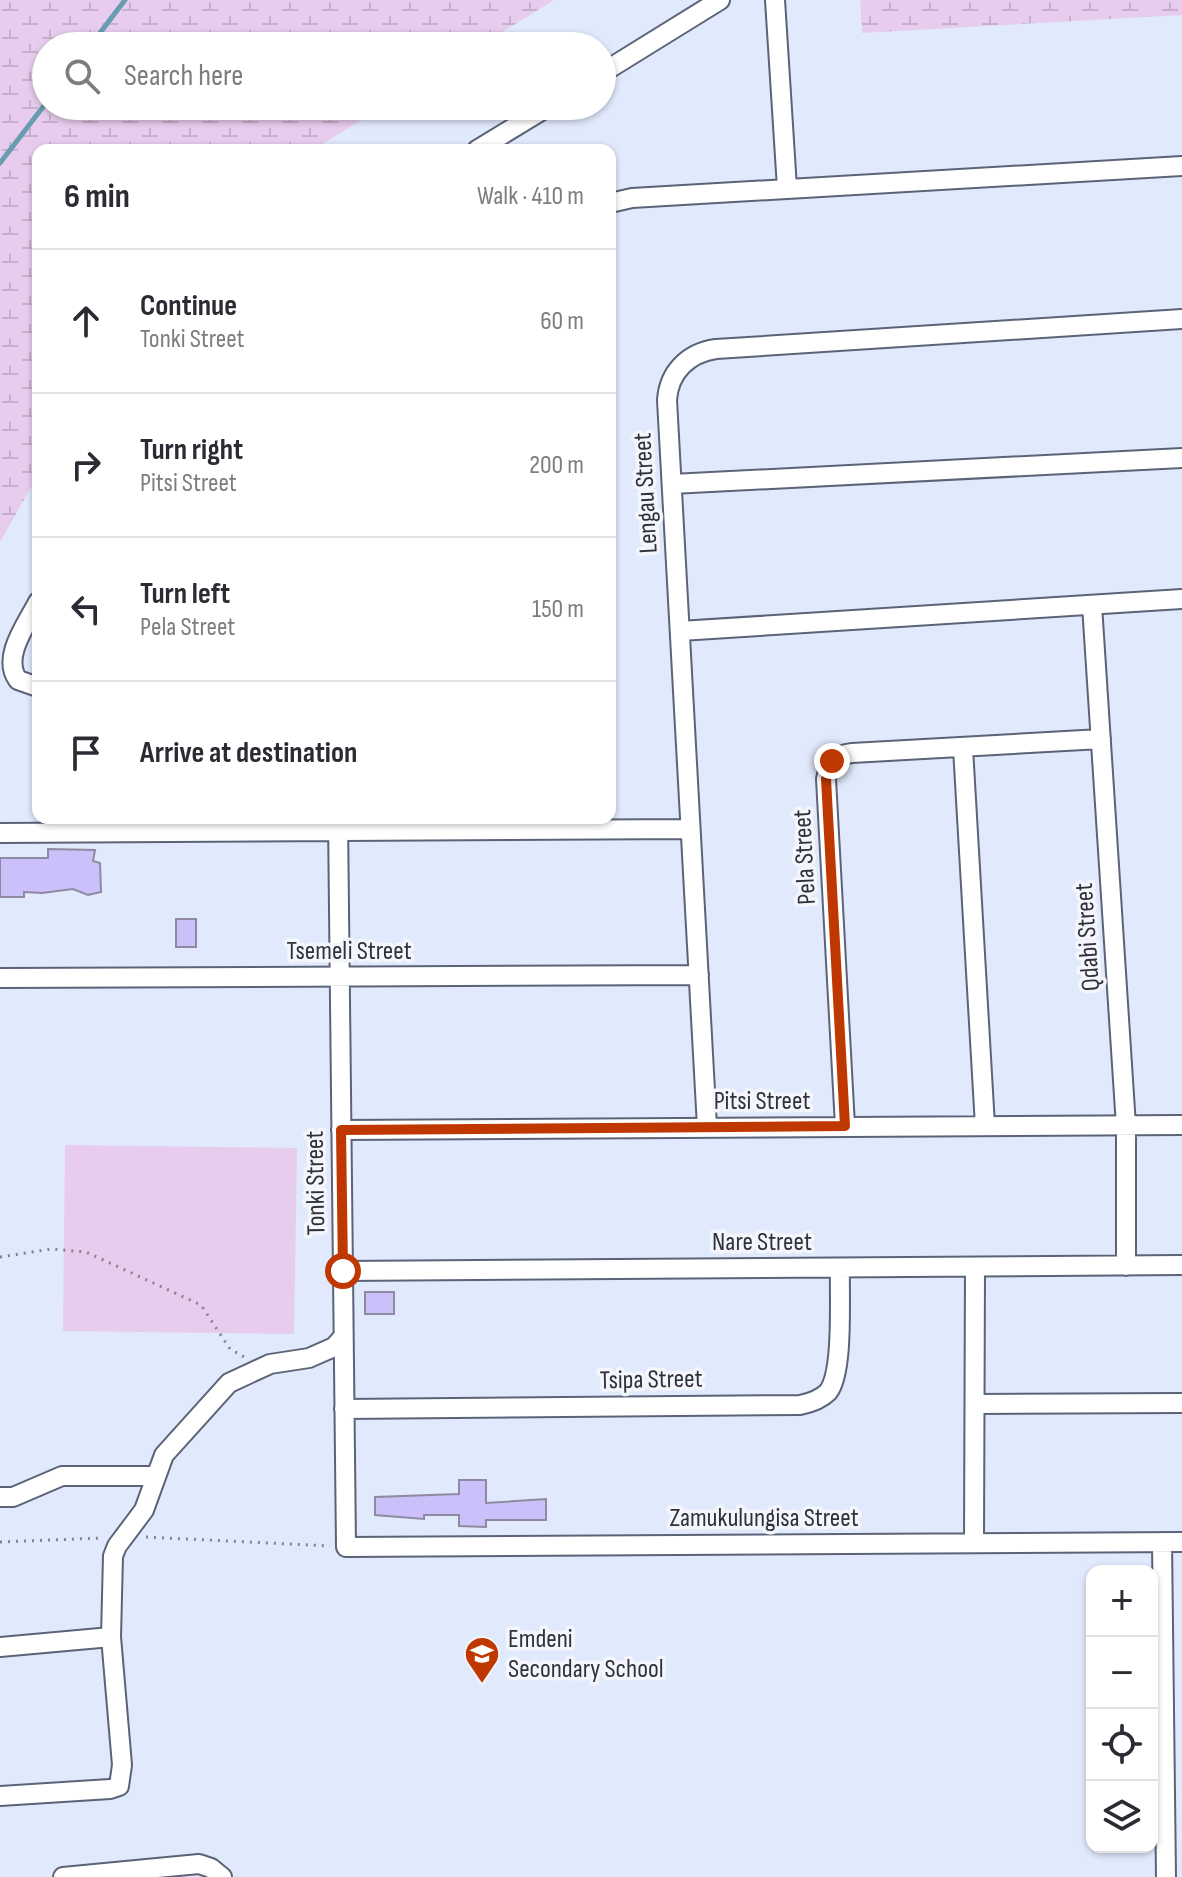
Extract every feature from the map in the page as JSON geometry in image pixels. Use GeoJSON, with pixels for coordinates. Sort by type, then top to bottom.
{"type":"FeatureCollection","features":[{"type":"Feature","properties":{"kind":"street"},"geometry":{"type":"LineString","coordinates":[[616,64],[720,0]]}},
{"type":"Feature","properties":{"kind":"street"},"geometry":{"type":"LineString","coordinates":[[775,0],[787,188]]}},
{"type":"Feature","properties":{"kind":"street"},"geometry":{"type":"LineString","coordinates":[[487,144],[526,120]]}},
{"type":"Feature","properties":{"kind":"street"},"geometry":{"type":"LineString","coordinates":[[616,201],[787,188],[1182,166]]}},
{"type":"Feature","properties":{"kind":"street","name":"Lengau Street"},"geometry":{"type":"LineString","coordinates":[[707,1127],[668,388],[682,364],[702,352],[1182,319]]}},
{"type":"Feature","properties":{"kind":"street"},"geometry":{"type":"LineString","coordinates":[[672,484],[1182,458]]}},
{"type":"Feature","properties":{"kind":"street"},"geometry":{"type":"LineString","coordinates":[[680,631],[1182,599]]}},
{"type":"Feature","properties":{"kind":"street","name":"Qdabi Street"},"geometry":{"type":"LineString","coordinates":[[1092,605],[1126,1126],[1126,1266]]}},
{"type":"Feature","properties":{"kind":"street"},"geometry":{"type":"LineString","coordinates":[[32,614],[11,663],[18,680],[32,685]]}},
{"type":"Feature","properties":{"kind":"street","name":"Pela Street"},"geometry":{"type":"LineString","coordinates":[[845,1126],[826,779],[828,767],[841,755],[1101,739]]}},
{"type":"Feature","properties":{"kind":"street"},"geometry":{"type":"LineString","coordinates":[[963,748],[985,1126]]}},
{"type":"Feature","properties":{"kind":"street"},"geometry":{"type":"LineString","coordinates":[[0,833],[338,825],[690,829]]}},
{"type":"Feature","properties":{"kind":"street","name":"Tonki Street"},"geometry":{"type":"LineString","coordinates":[[338,825],[346,1547]]}},
{"type":"Feature","properties":{"kind":"street","name":"Tsemeli Street"},"geometry":{"type":"LineString","coordinates":[[0,978],[699,975]]}},
{"type":"Feature","properties":{"kind":"street","name":"Pitsi Street"},"geometry":{"type":"LineString","coordinates":[[341,1130],[1182,1125]]}},
{"type":"Feature","properties":{"kind":"street","name":"Nare Street"},"geometry":{"type":"LineString","coordinates":[[343,1271],[1182,1265]]}},
{"type":"Feature","properties":{"kind":"street"},"geometry":{"type":"LineString","coordinates":[[974,1543],[975,1267]]}},
{"type":"Feature","properties":{"kind":"street","name":"Tsipa Street"},"geometry":{"type":"LineString","coordinates":[[344,1409],[800,1405],[813,1402],[828,1391],[836,1373],[840,1268]]}},
{"type":"Feature","properties":{"kind":"street"},"geometry":{"type":"LineString","coordinates":[[0,1796],[92,1792],[119,1786],[122,1765],[111,1637],[113,1556],[144,1510],[164,1455],[229,1383],[270,1364],[309,1358],[334,1347],[343,1337]]}},
{"type":"Feature","properties":{"kind":"street"},"geometry":{"type":"LineString","coordinates":[[975,1404],[1182,1403]]}},
{"type":"Feature","properties":{"kind":"street"},"geometry":{"type":"LineString","coordinates":[[0,1497],[13,1497],[62,1476],[155,1476]]}},
{"type":"Feature","properties":{"kind":"street"},"geometry":{"type":"LineString","coordinates":[[1162,1542],[1166,1877]]}},
{"type":"Feature","properties":{"kind":"street","name":"Zamukulungisa Street"},"geometry":{"type":"LineString","coordinates":[[346,1547],[1182,1542]]}},
{"type":"Feature","properties":{"kind":"street"},"geometry":{"type":"LineString","coordinates":[[0,1647],[111,1637]]}},
{"type":"Feature","properties":{"kind":"street"},"geometry":{"type":"LineString","coordinates":[[63,1877],[199,1864],[211,1868],[222,1877]]}},
{"type":"Feature","properties":{"kind":"path"},"geometry":{"type":"LineString","coordinates":[[0,1257],[51,1249],[86,1252],[201,1305],[230,1349],[261,1368]]}},
{"type":"Feature","properties":{"kind":"path"},"geometry":{"type":"LineString","coordinates":[[0,1542],[125,1537],[346,1547]]}},
{"type":"Feature","properties":{"kind":"green space"},"geometry":{"type":"Polygon","coordinates":[[[0,0],[554,0],[503,32],[32,32],[32,120],[361,120],[323,144],[32,144],[32,486],[0,542],[0,0]]]}},
{"type":"Feature","properties":{"kind":"green space"},"geometry":{"type":"Polygon","coordinates":[[[860,0],[1182,0],[1182,15],[862,33],[860,0]]]}},
{"type":"Feature","properties":{"kind":"green space"},"geometry":{"type":"Polygon","coordinates":[[[65,1145],[297,1148],[294,1334],[63,1331],[65,1145]]]}},
{"type":"Feature","properties":{"kind":"building"},"geometry":{"type":"Polygon","coordinates":[[[48,849],[95,850],[93,861],[100,863],[101,892],[88,895],[73,889],[24,892],[24,897],[0,897],[0,858],[48,858],[48,849]]]}},
{"type":"Feature","properties":{"kind":"building"},"geometry":{"type":"Polygon","coordinates":[[[176,919],[196,919],[196,947],[176,947],[176,919]]]}},
{"type":"Feature","properties":{"kind":"building"},"geometry":{"type":"Polygon","coordinates":[[[365,1292],[394,1292],[394,1314],[365,1314],[365,1292]]]}},
{"type":"Feature","properties":{"kind":"building"},"geometry":{"type":"Polygon","coordinates":[[[459,1480],[486,1480],[486,1503],[546,1499],[546,1520],[486,1520],[486,1527],[459,1526],[459,1515],[424,1515],[424,1519],[375,1515],[375,1497],[459,1494],[459,1480]]]}},
{"type":"Feature","properties":{"kind":"waterway"},"geometry":{"type":"LineString","coordinates":[[101,32],[125,0]]}},
{"type":"Feature","properties":{"kind":"waterway"},"geometry":{"type":"LineString","coordinates":[[0,163],[33,120]]}},
{"type":"Feature","properties":{"kind":"place","name":"Emdeni Secondary School"},"geometry":{"type":"Point","coordinates":[482,1685]}},
{"type":"Feature","properties":{"kind":"route"},"geometry":{"type":"LineString","coordinates":[[343,1271],[341,1130],[845,1126],[826,779],[832,761]]}}]}
